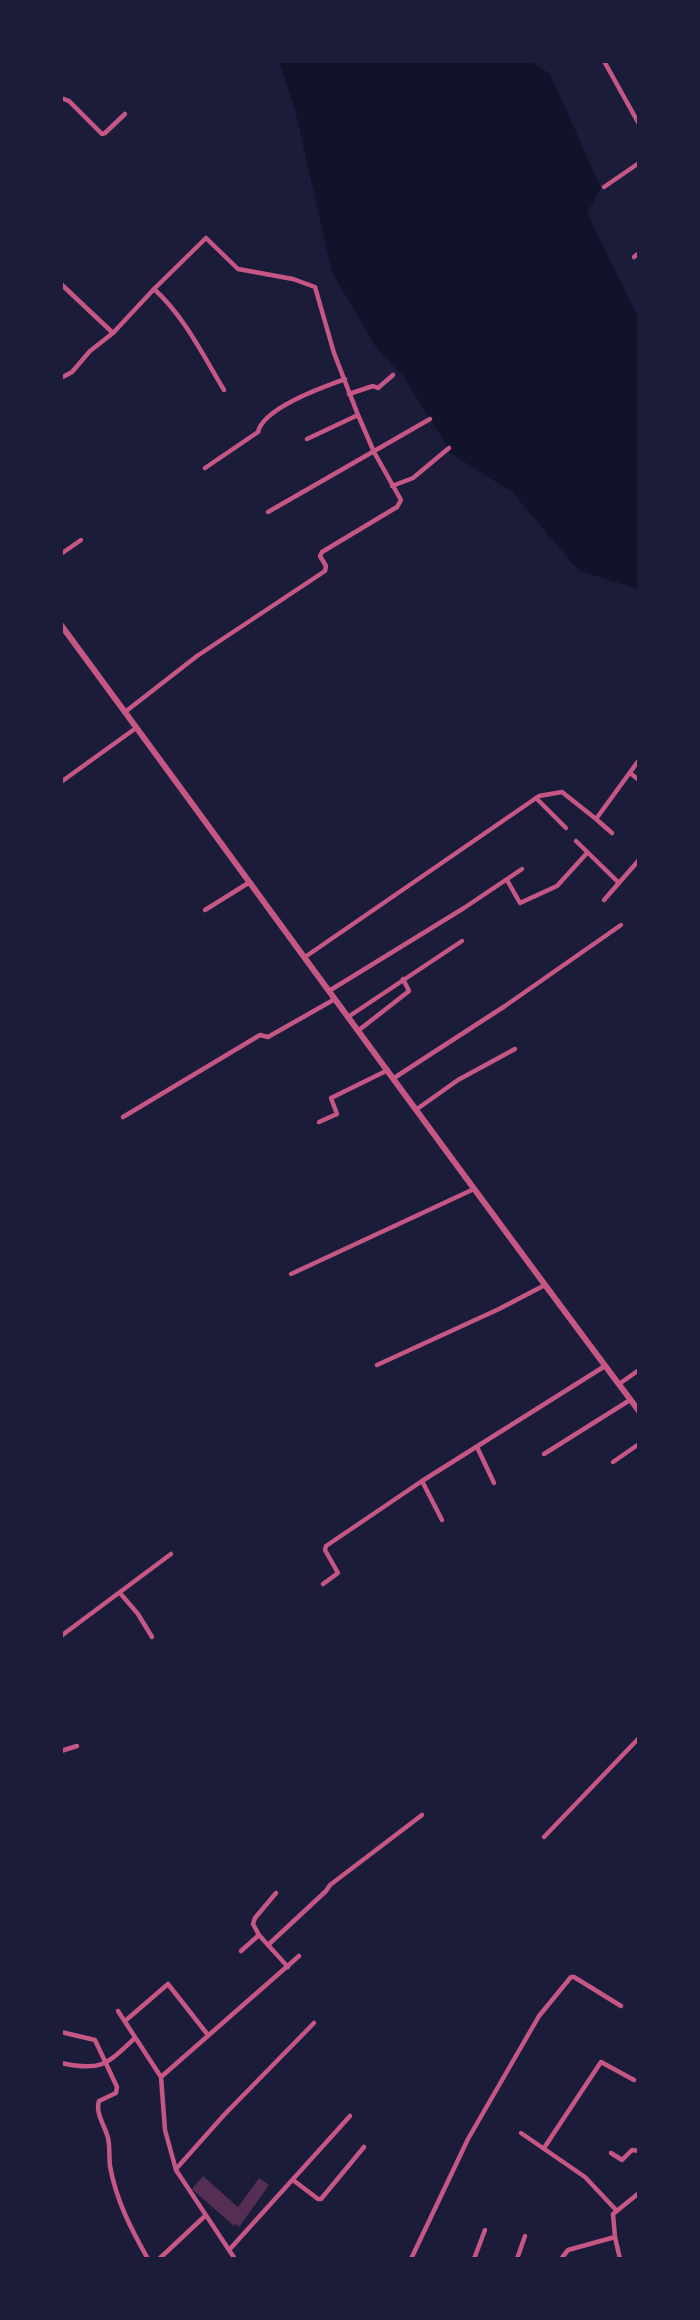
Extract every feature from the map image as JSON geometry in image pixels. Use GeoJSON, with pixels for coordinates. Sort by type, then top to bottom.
{"type":"FeatureCollection","features":[{"type":"Feature","properties":{"kind":"street"},"geometry":{"type":"LineString","coordinates":[[604,61],[638,120]]}},
{"type":"Feature","properties":{"kind":"street"},"geometry":{"type":"LineString","coordinates":[[61,98],[69,101],[102,134],[125,114]]}},
{"type":"Feature","properties":{"kind":"street"},"geometry":{"type":"LineString","coordinates":[[604,187],[639,163]]}},
{"type":"Feature","properties":{"kind":"street"},"geometry":{"type":"LineString","coordinates":[[61,378],[72,372],[90,351],[113,333],[206,238],[238,269],[311,285],[317,292],[349,394],[374,452],[401,500],[397,507],[322,552],[320,556],[326,566],[325,571],[197,656],[124,713]]}},
{"type":"Feature","properties":{"kind":"street"},"geometry":{"type":"LineString","coordinates":[[61,284],[113,333]]}},
{"type":"Feature","properties":{"kind":"street"},"geometry":{"type":"LineString","coordinates":[[154,289],[183,323],[224,390]]}},
{"type":"Feature","properties":{"kind":"street"},"geometry":{"type":"LineString","coordinates":[[349,394],[373,386],[378,388],[393,375]]}},
{"type":"Feature","properties":{"kind":"street"},"geometry":{"type":"LineString","coordinates":[[205,468],[258,432],[260,424],[276,411],[345,379]]}},
{"type":"Feature","properties":{"kind":"street"},"geometry":{"type":"LineString","coordinates":[[307,439],[358,415]]}},
{"type":"Feature","properties":{"kind":"street"},"geometry":{"type":"LineString","coordinates":[[268,512],[430,419]]}},
{"type":"Feature","properties":{"kind":"street"},"geometry":{"type":"LineString","coordinates":[[392,485],[413,478],[449,448]]}},
{"type":"Feature","properties":{"kind":"street"},"geometry":{"type":"LineString","coordinates":[[61,554],[81,540]]}},
{"type":"Feature","properties":{"kind":"street"},"geometry":{"type":"LineString","coordinates":[[62,628],[639,1412]]}},
{"type":"Feature","properties":{"kind":"street"},"geometry":{"type":"LineString","coordinates":[[61,782],[136,728]]}},
{"type":"Feature","properties":{"kind":"street"},"geometry":{"type":"LineString","coordinates":[[596,819],[639,760]]}},
{"type":"Feature","properties":{"kind":"street"},"geometry":{"type":"LineString","coordinates":[[630,773],[639,780]]}},
{"type":"Feature","properties":{"kind":"street"},"geometry":{"type":"LineString","coordinates":[[304,957],[536,798],[552,792],[562,792],[612,833]]}},
{"type":"Feature","properties":{"kind":"street"},"geometry":{"type":"LineString","coordinates":[[536,798],[566,828]]}},
{"type":"Feature","properties":{"kind":"street"},"geometry":{"type":"LineString","coordinates":[[576,841],[619,883]]}},
{"type":"Feature","properties":{"kind":"street"},"geometry":{"type":"LineString","coordinates":[[507,880],[520,903],[557,886],[587,853]]}},
{"type":"Feature","properties":{"kind":"street"},"geometry":{"type":"LineString","coordinates":[[604,900],[639,860]]}},
{"type":"Feature","properties":{"kind":"street"},"geometry":{"type":"LineString","coordinates":[[329,991],[522,869]]}},
{"type":"Feature","properties":{"kind":"street"},"geometry":{"type":"LineString","coordinates":[[205,910],[250,882]]}},
{"type":"Feature","properties":{"kind":"street"},"geometry":{"type":"LineString","coordinates":[[394,1078],[505,1006],[621,925]]}},
{"type":"Feature","properties":{"kind":"street"},"geometry":{"type":"LineString","coordinates":[[348,1017],[462,941]]}},
{"type":"Feature","properties":{"kind":"street"},"geometry":{"type":"LineString","coordinates":[[359,1030],[409,991],[403,979]]}},
{"type":"Feature","properties":{"kind":"street"},"geometry":{"type":"LineString","coordinates":[[123,1117],[260,1035],[268,1037],[335,999]]}},
{"type":"Feature","properties":{"kind":"street"},"geometry":{"type":"LineString","coordinates":[[417,1109],[458,1080],[515,1049]]}},
{"type":"Feature","properties":{"kind":"street"},"geometry":{"type":"LineString","coordinates":[[319,1122],[337,1114],[331,1098],[388,1069]]}},
{"type":"Feature","properties":{"kind":"street"},"geometry":{"type":"LineString","coordinates":[[291,1274],[474,1189]]}},
{"type":"Feature","properties":{"kind":"street"},"geometry":{"type":"LineString","coordinates":[[377,1365],[499,1309],[545,1284]]}},
{"type":"Feature","properties":{"kind":"street"},"geometry":{"type":"LineString","coordinates":[[323,1584],[338,1573],[325,1549],[326,1546],[422,1481],[605,1366]]}},
{"type":"Feature","properties":{"kind":"street"},"geometry":{"type":"LineString","coordinates":[[618,1385],[639,1370]]}},
{"type":"Feature","properties":{"kind":"street"},"geometry":{"type":"LineString","coordinates":[[544,1454],[630,1400]]}},
{"type":"Feature","properties":{"kind":"street"},"geometry":{"type":"LineString","coordinates":[[614,1462],[639,1444]]}},
{"type":"Feature","properties":{"kind":"street"},"geometry":{"type":"LineString","coordinates":[[477,1447],[494,1483]]}},
{"type":"Feature","properties":{"kind":"street"},"geometry":{"type":"LineString","coordinates":[[422,1481],[442,1520]]}},
{"type":"Feature","properties":{"kind":"street"},"geometry":{"type":"LineString","coordinates":[[61,1636],[172,1554]]}},
{"type":"Feature","properties":{"kind":"street"},"geometry":{"type":"LineString","coordinates":[[120,1592],[152,1637]]}},
{"type":"Feature","properties":{"kind":"street"},"geometry":{"type":"LineString","coordinates":[[544,1837],[639,1738]]}},
{"type":"Feature","properties":{"kind":"street"},"geometry":{"type":"LineString","coordinates":[[61,1751],[77,1746]]}},
{"type":"Feature","properties":{"kind":"street"},"geometry":{"type":"LineString","coordinates":[[268,1945],[330,1885],[422,1815]]}},
{"type":"Feature","properties":{"kind":"street"},"geometry":{"type":"LineString","coordinates":[[276,1893],[253,1922],[259,1935],[288,1968]]}},
{"type":"Feature","properties":{"kind":"street"},"geometry":{"type":"LineString","coordinates":[[241,1951],[259,1935]]}},
{"type":"Feature","properties":{"kind":"street"},"geometry":{"type":"LineString","coordinates":[[161,2077],[299,1956]]}},
{"type":"Feature","properties":{"kind":"street"},"geometry":{"type":"LineString","coordinates":[[411,2259],[468,2139],[539,2016],[571,1977],[621,2006]]}},
{"type":"Feature","properties":{"kind":"street"},"geometry":{"type":"LineString","coordinates":[[125,2021],[168,1984],[208,2035]]}},
{"type":"Feature","properties":{"kind":"street"},"geometry":{"type":"LineString","coordinates":[[118,2011],[161,2077],[165,2130],[176,2170],[234,2259]]}},
{"type":"Feature","properties":{"kind":"street"},"geometry":{"type":"LineString","coordinates":[[176,2170],[224,2115],[314,2023]]}},
{"type":"Feature","properties":{"kind":"street"},"geometry":{"type":"LineString","coordinates":[[61,2032],[95,2040],[118,2091],[99,2101],[98,2109],[108,2138],[110,2166],[117,2196],[127,2222],[148,2259]]}},
{"type":"Feature","properties":{"kind":"street"},"geometry":{"type":"LineString","coordinates":[[61,2063],[83,2067],[107,2064],[135,2038]]}},
{"type":"Feature","properties":{"kind":"street"},"geometry":{"type":"LineString","coordinates":[[544,2148],[601,2062],[634,2080]]}},
{"type":"Feature","properties":{"kind":"street"},"geometry":{"type":"LineString","coordinates":[[229,2250],[350,2116]]}},
{"type":"Feature","properties":{"kind":"street"},"geometry":{"type":"LineString","coordinates":[[522,2133],[589,2180],[617,2211]]}},
{"type":"Feature","properties":{"kind":"street"},"geometry":{"type":"LineString","coordinates":[[293,2180],[321,2199],[364,2147]]}},
{"type":"Feature","properties":{"kind":"street"},"geometry":{"type":"LineString","coordinates":[[611,2153],[622,2160],[632,2150],[639,2151]]}},
{"type":"Feature","properties":{"kind":"street"},"geometry":{"type":"LineString","coordinates":[[620,2259],[612,2216],[639,2193]]}},
{"type":"Feature","properties":{"kind":"street"},"geometry":{"type":"LineString","coordinates":[[159,2259],[206,2215]]}},
{"type":"Feature","properties":{"kind":"street"},"geometry":{"type":"LineString","coordinates":[[474,2259],[485,2230]]}},
{"type":"Feature","properties":{"kind":"street"},"geometry":{"type":"LineString","coordinates":[[517,2259],[525,2236]]}},
{"type":"Feature","properties":{"kind":"street"},"geometry":{"type":"LineString","coordinates":[[561,2259],[568,2250],[615,2237]]}},
{"type":"Feature","properties":{"kind":"shaded area"},"geometry":{"type":"Polygon","coordinates":[[[279,61],[530,61],[550,74],[601,188],[587,213],[639,319],[639,589],[579,571],[512,492],[452,454],[403,376],[377,349],[332,272],[295,110],[279,61]]]}},
{"type":"Feature","properties":{"kind":"building"},"geometry":{"type":"Polygon","coordinates":[[[203,2176],[238,2207],[259,2178],[269,2185],[239,2227],[235,2224],[234,2226],[192,2189],[203,2176]]]}}]}
